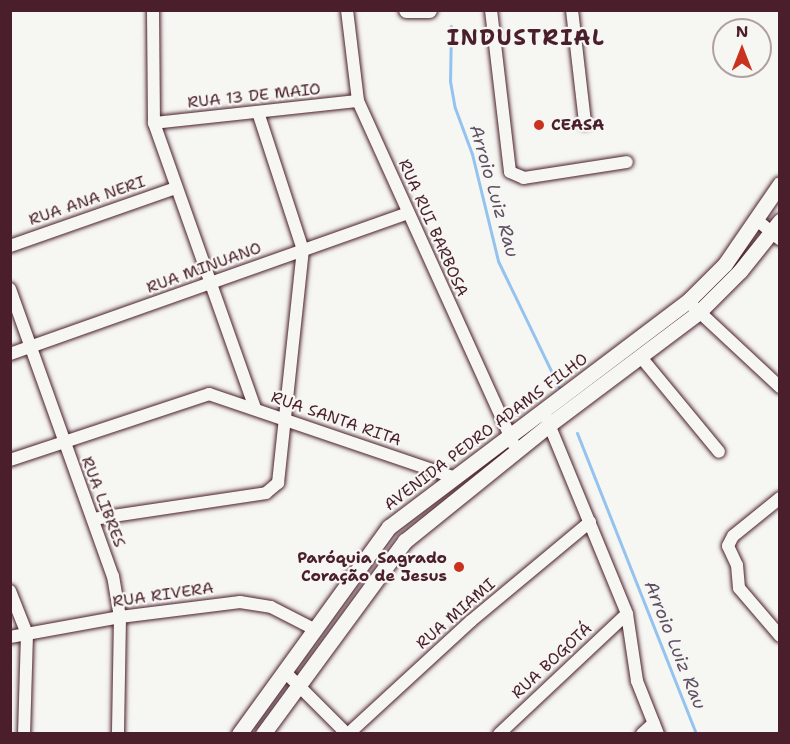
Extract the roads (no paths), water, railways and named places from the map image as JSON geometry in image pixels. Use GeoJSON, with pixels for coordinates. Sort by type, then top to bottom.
{"type":"FeatureCollection","features":[{"type":"Feature","properties":{"kind":"main road"},"geometry":{"type":"LineString","coordinates":[[411,11],[429,10]]}},
{"type":"Feature","properties":{"kind":"main road","name":"AVENIDA PEDRO ADAMS FILHO"},"geometry":{"type":"LineString","coordinates":[[240,734],[389,527],[510,436],[546,418],[694,306],[757,220],[780,184]]}},
{"type":"Feature","properties":{"kind":"main road","name":"AVENIDA PEDRO ADAMS FILHO"},"geometry":{"type":"LineString","coordinates":[[613,367],[640,356],[777,231]]}},
{"type":"Feature","properties":{"kind":"main road","name":"AVENIDA PEDRO ADAMS FILHO"},"geometry":{"type":"LineString","coordinates":[[262,734],[405,541],[517,451],[546,418]]}},
{"type":"Feature","properties":{"kind":"street"},"geometry":{"type":"LineString","coordinates":[[153,10],[154,123],[255,408]]}},
{"type":"Feature","properties":{"kind":"street","name":"RUA RUI BARBOSA"},"geometry":{"type":"LineString","coordinates":[[347,10],[358,101],[517,451]]}},
{"type":"Feature","properties":{"kind":"street"},"geometry":{"type":"LineString","coordinates":[[491,10],[510,172],[524,178],[627,162]]}},
{"type":"Feature","properties":{"kind":"street"},"geometry":{"type":"LineString","coordinates":[[572,10],[585,123]]}},
{"type":"Feature","properties":{"kind":"street","name":"RUA 13 DE MAIO"},"geometry":{"type":"LineString","coordinates":[[154,123],[358,101]]}},
{"type":"Feature","properties":{"kind":"street"},"geometry":{"type":"LineString","coordinates":[[93,519],[272,491],[279,478],[303,250],[258,112]]}},
{"type":"Feature","properties":{"kind":"street","name":"RUA ANA NERI"},"geometry":{"type":"LineString","coordinates":[[10,246],[176,188]]}},
{"type":"Feature","properties":{"kind":"street","name":"RUA MINUANO"},"geometry":{"type":"LineString","coordinates":[[10,354],[408,213]]}},
{"type":"Feature","properties":{"kind":"street"},"geometry":{"type":"LineString","coordinates":[[757,220],[777,231]]}},
{"type":"Feature","properties":{"kind":"street","name":"RUA LIBRES"},"geometry":{"type":"LineString","coordinates":[[10,289],[29,348],[113,576],[120,617],[118,734]]}},
{"type":"Feature","properties":{"kind":"street"},"geometry":{"type":"LineString","coordinates":[[694,306],[780,387]]}},
{"type":"Feature","properties":{"kind":"street"},"geometry":{"type":"LineString","coordinates":[[640,356],[719,452]]}},
{"type":"Feature","properties":{"kind":"street","name":"RUA SANTA RITA"},"geometry":{"type":"LineString","coordinates":[[63,442],[209,394],[453,477]]}},
{"type":"Feature","properties":{"kind":"street"},"geometry":{"type":"LineString","coordinates":[[546,418],[627,614],[638,681],[656,728],[642,734]]}},
{"type":"Feature","properties":{"kind":"street"},"geometry":{"type":"LineString","coordinates":[[10,460],[63,442]]}},
{"type":"Feature","properties":{"kind":"street"},"geometry":{"type":"LineString","coordinates":[[780,498],[733,536],[728,546],[737,565],[740,588],[780,636]]}},
{"type":"Feature","properties":{"kind":"street","name":"RUA MIAMI"},"geometry":{"type":"LineString","coordinates":[[347,734],[471,621],[590,522]]}},
{"type":"Feature","properties":{"kind":"street"},"geometry":{"type":"LineString","coordinates":[[10,591],[27,634],[24,734]]}},
{"type":"Feature","properties":{"kind":"street","name":"RUA RIVERA"},"geometry":{"type":"LineString","coordinates":[[10,637],[120,617],[240,603],[271,607],[316,630]]}},
{"type":"Feature","properties":{"kind":"street","name":"RUA BOGOTÁ"},"geometry":{"type":"LineString","coordinates":[[499,734],[627,614]]}},
{"type":"Feature","properties":{"kind":"street"},"geometry":{"type":"LineString","coordinates":[[285,672],[299,683],[347,734]]}},
{"type":"Feature","properties":{"kind":"waterway","name":"Arroio Luiz Rau"},"geometry":{"type":"LineString","coordinates":[[451,26],[450,81],[455,108],[472,154],[498,261],[559,387]]}},
{"type":"Feature","properties":{"kind":"waterway","name":"Arroio Luiz Rau"},"geometry":{"type":"LineString","coordinates":[[577,433],[696,734]]}},
{"type":"Feature","properties":{"kind":"place","name":"CEASA"},"geometry":{"type":"Point","coordinates":[539,125]}},
{"type":"Feature","properties":{"kind":"place","name":"Paróquia Sagrado Coração de Jesus"},"geometry":{"type":"Point","coordinates":[459,567]}},
{"type":"Feature","properties":{"kind":"district","name":"INDUSTRIAL"},"geometry":{"type":"Point","coordinates":[526,38]}}]}
